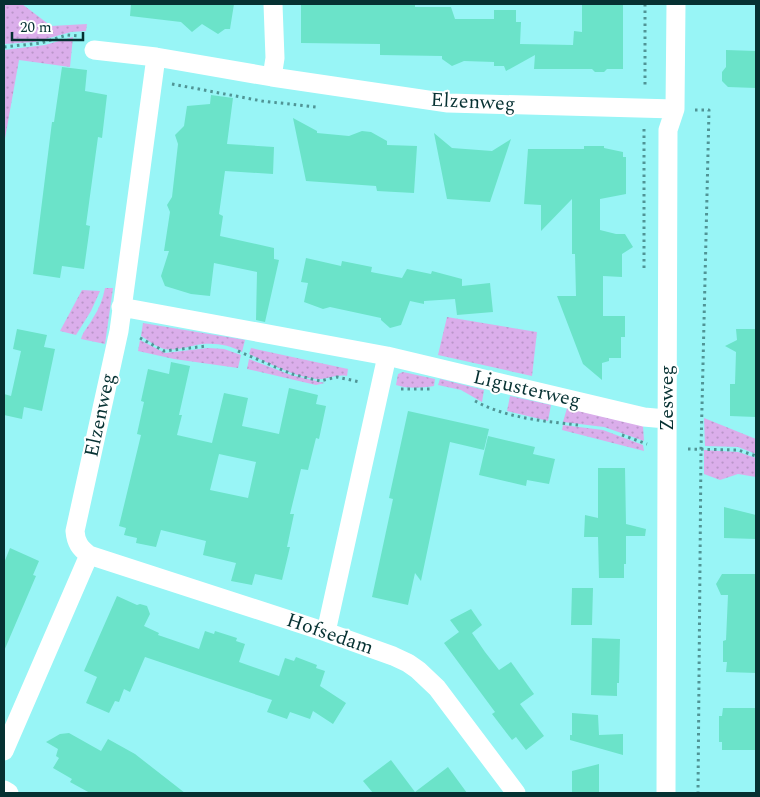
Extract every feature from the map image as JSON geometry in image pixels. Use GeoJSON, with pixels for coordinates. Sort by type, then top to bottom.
{"type":"FeatureCollection","features":[{"type":"Feature","properties":{"kind":"street"},"geometry":{"type":"LineString","coordinates":[[272,78],[275,58],[273,4]]}},
{"type":"Feature","properties":{"kind":"street","name":"Zesweg"},"geometry":{"type":"LineString","coordinates":[[666,793],[668,130],[676,100],[676,4]]}},
{"type":"Feature","properties":{"kind":"street","name":"Elzenweg"},"geometry":{"type":"LineString","coordinates":[[94,50],[156,57],[272,78],[448,103],[643,108],[676,100]]}},
{"type":"Feature","properties":{"kind":"street","name":"Elzenweg"},"geometry":{"type":"LineString","coordinates":[[89,555],[81,549],[76,541],[75,531],[119,331],[156,57]]}},
{"type":"Feature","properties":{"kind":"street","name":"Ligusterweg"},"geometry":{"type":"LineString","coordinates":[[121,307],[387,356],[635,414],[666,419]]}},
{"type":"Feature","properties":{"kind":"street"},"geometry":{"type":"LineString","coordinates":[[326,632],[387,356]]}},
{"type":"Feature","properties":{"kind":"street"},"geometry":{"type":"LineString","coordinates":[[4,752],[89,555]]}},
{"type":"Feature","properties":{"kind":"street","name":"Hofsedam"},"geometry":{"type":"LineString","coordinates":[[89,555],[326,632],[393,656],[418,670],[437,688],[516,793]]}},
{"type":"Feature","properties":{"kind":"street"},"geometry":{"type":"LineString","coordinates":[[4,790],[9,793]]}},
{"type":"Feature","properties":{"kind":"path"},"geometry":{"type":"LineString","coordinates":[[645,4],[645,90],[708,110],[701,449],[698,793]]}},
{"type":"Feature","properties":{"kind":"path"},"geometry":{"type":"LineString","coordinates":[[4,47],[49,42],[67,35],[85,36],[94,50]]}},
{"type":"Feature","properties":{"kind":"path"},"geometry":{"type":"LineString","coordinates":[[643,108],[644,277]]}},
{"type":"Feature","properties":{"kind":"path"},"geometry":{"type":"LineString","coordinates":[[119,331],[140,338],[164,351],[215,346]]}},
{"type":"Feature","properties":{"kind":"path"},"geometry":{"type":"LineString","coordinates":[[235,350],[292,374],[320,381],[337,377],[403,390],[436,389]]}},
{"type":"Feature","properties":{"kind":"path"},"geometry":{"type":"LineString","coordinates":[[474,400],[509,414],[543,422],[581,426]]}},
{"type":"Feature","properties":{"kind":"path"},"geometry":{"type":"LineString","coordinates":[[620,434],[667,449],[738,450],[756,456]]}},
{"type":"Feature","properties":{"kind":"shaded area"},"geometry":{"type":"Polygon","coordinates":[[[4,4],[22,4],[51,26],[87,24],[86,31],[71,32],[35,42],[4,44],[4,4]]]}},
{"type":"Feature","properties":{"kind":"shaded area"},"geometry":{"type":"Polygon","coordinates":[[[73,37],[70,67],[19,60],[4,144],[4,50],[45,45],[73,37]]]}},
{"type":"Feature","properties":{"kind":"shaded area"},"geometry":{"type":"Polygon","coordinates":[[[105,288],[113,288],[105,344],[81,339],[99,307],[105,288]]]}},
{"type":"Feature","properties":{"kind":"shaded area"},"geometry":{"type":"Polygon","coordinates":[[[82,290],[100,291],[91,311],[76,335],[60,331],[82,290]]]}},
{"type":"Feature","properties":{"kind":"shaded area"},"geometry":{"type":"Polygon","coordinates":[[[447,317],[537,332],[532,376],[438,355],[447,317]]]}},
{"type":"Feature","properties":{"kind":"shaded area"},"geometry":{"type":"Polygon","coordinates":[[[143,323],[245,340],[242,352],[226,345],[214,344],[165,349],[156,346],[141,336],[143,323]]]}},
{"type":"Feature","properties":{"kind":"shaded area"},"geometry":{"type":"Polygon","coordinates":[[[140,340],[165,353],[208,348],[224,349],[241,355],[238,368],[174,359],[138,351],[140,340]]]}},
{"type":"Feature","properties":{"kind":"shaded area"},"geometry":{"type":"Polygon","coordinates":[[[251,348],[348,369],[347,376],[316,379],[299,375],[249,354],[251,348]]]}},
{"type":"Feature","properties":{"kind":"shaded area"},"geometry":{"type":"Polygon","coordinates":[[[249,359],[291,375],[325,383],[316,385],[247,369],[249,359]]]}},
{"type":"Feature","properties":{"kind":"shaded area"},"geometry":{"type":"Polygon","coordinates":[[[403,372],[435,379],[434,386],[415,388],[396,385],[398,374],[403,372]]]}},
{"type":"Feature","properties":{"kind":"shaded area"},"geometry":{"type":"Polygon","coordinates":[[[440,379],[484,390],[482,402],[461,390],[438,385],[440,379]]]}},
{"type":"Feature","properties":{"kind":"shaded area"},"geometry":{"type":"Polygon","coordinates":[[[510,396],[551,405],[548,421],[507,411],[510,396]]]}},
{"type":"Feature","properties":{"kind":"shaded area"},"geometry":{"type":"Polygon","coordinates":[[[567,408],[643,426],[644,441],[604,427],[563,422],[567,408]]]}},
{"type":"Feature","properties":{"kind":"shaded area"},"geometry":{"type":"Polygon","coordinates":[[[704,418],[756,439],[756,454],[738,447],[705,446],[704,418]]]}},
{"type":"Feature","properties":{"kind":"shaded area"},"geometry":{"type":"Polygon","coordinates":[[[563,425],[603,430],[643,445],[644,451],[562,430],[563,425]]]}},
{"type":"Feature","properties":{"kind":"shaded area"},"geometry":{"type":"Polygon","coordinates":[[[704,450],[738,452],[756,458],[756,477],[738,474],[720,480],[704,474],[704,450]]]}},
{"type":"Feature","properties":{"kind":"building"},"geometry":{"type":"Polygon","coordinates":[[[131,4],[234,4],[230,29],[225,29],[218,34],[202,24],[192,32],[181,22],[130,16],[131,4]]]}},
{"type":"Feature","properties":{"kind":"building"},"geometry":{"type":"Polygon","coordinates":[[[301,4],[415,4],[415,7],[451,7],[455,19],[494,19],[494,10],[516,10],[516,22],[521,22],[520,44],[573,45],[574,31],[582,32],[582,4],[623,4],[623,69],[607,69],[604,72],[595,72],[592,69],[534,69],[535,55],[506,71],[504,66],[494,66],[494,62],[464,61],[452,66],[442,59],[442,56],[380,55],[380,44],[301,43],[301,4]]]}},
{"type":"Feature","properties":{"kind":"building"},"geometry":{"type":"Polygon","coordinates":[[[726,50],[756,51],[756,88],[728,87],[722,81],[722,72],[726,67],[726,50]]]}},
{"type":"Feature","properties":{"kind":"building"},"geometry":{"type":"Polygon","coordinates":[[[62,67],[87,70],[85,91],[107,95],[102,138],[98,137],[86,225],[90,226],[84,269],[62,266],[60,278],[33,274],[52,122],[54,122],[62,67]]]}},
{"type":"Feature","properties":{"kind":"building"},"geometry":{"type":"Polygon","coordinates":[[[211,95],[233,98],[227,144],[274,147],[273,174],[225,171],[219,214],[223,216],[220,236],[274,248],[274,259],[279,260],[265,322],[256,320],[257,272],[214,263],[210,296],[191,294],[165,286],[161,276],[169,251],[164,251],[170,212],[167,205],[172,197],[178,144],[175,135],[184,126],[187,106],[210,104],[211,95]]]}},
{"type":"Feature","properties":{"kind":"building"},"geometry":{"type":"Polygon","coordinates":[[[293,118],[317,131],[317,133],[349,136],[362,131],[371,132],[387,141],[387,145],[417,146],[414,193],[377,191],[376,186],[306,181],[293,118]]]}},
{"type":"Feature","properties":{"kind":"building"},"geometry":{"type":"Polygon","coordinates":[[[434,133],[452,148],[492,151],[511,139],[490,202],[447,199],[434,133]]]}},
{"type":"Feature","properties":{"kind":"building"},"geometry":{"type":"Polygon","coordinates":[[[584,146],[604,146],[604,148],[623,152],[623,157],[626,157],[626,194],[600,199],[600,230],[625,234],[633,247],[622,254],[622,277],[603,276],[603,316],[625,316],[625,337],[621,337],[621,358],[609,358],[609,361],[602,363],[602,380],[583,364],[557,296],[576,296],[575,254],[572,254],[572,199],[541,231],[541,205],[524,204],[528,149],[584,149],[584,146]]]}},
{"type":"Feature","properties":{"kind":"building"},"geometry":{"type":"Polygon","coordinates":[[[306,258],[341,266],[342,261],[372,267],[371,272],[402,278],[407,269],[431,274],[432,271],[462,279],[462,286],[490,283],[493,312],[457,315],[455,299],[424,301],[424,304],[410,301],[401,325],[390,328],[381,318],[330,307],[323,309],[304,302],[308,283],[301,282],[306,258]]]}},
{"type":"Feature","properties":{"kind":"building"},"geometry":{"type":"Polygon","coordinates":[[[17,329],[47,335],[44,347],[55,349],[42,411],[24,407],[22,419],[4,415],[4,394],[11,396],[21,351],[13,349],[17,329]]]}},
{"type":"Feature","properties":{"kind":"building"},"geometry":{"type":"Polygon","coordinates":[[[736,329],[756,329],[756,417],[730,416],[730,384],[735,384],[736,352],[725,346],[737,340],[736,329]]]}},
{"type":"Feature","properties":{"kind":"building"},"geometry":{"type":"Polygon","coordinates":[[[171,362],[190,366],[179,415],[182,415],[177,435],[212,443],[224,393],[248,398],[242,426],[279,434],[289,388],[318,395],[316,404],[326,406],[319,439],[316,438],[308,470],[301,469],[290,514],[294,514],[287,547],[290,547],[282,580],[255,574],[252,585],[231,581],[236,563],[203,555],[206,541],[161,530],[156,547],[136,543],[137,538],[124,535],[126,528],[119,526],[141,435],[137,434],[144,402],[141,401],[148,369],[169,374],[171,362]],[[219,454],[210,490],[248,498],[256,462],[219,454]]]}},
{"type":"Feature","properties":{"kind":"building"},"geometry":{"type":"Polygon","coordinates":[[[408,411],[489,429],[484,450],[450,442],[421,581],[415,573],[408,605],[372,597],[393,499],[389,498],[408,411]]]}},
{"type":"Feature","properties":{"kind":"building"},"geometry":{"type":"Polygon","coordinates":[[[488,436],[535,447],[533,454],[555,459],[549,484],[527,480],[526,486],[479,475],[488,436]]]}},
{"type":"Feature","properties":{"kind":"building"},"geometry":{"type":"Polygon","coordinates":[[[598,468],[625,468],[626,524],[646,529],[645,536],[626,536],[624,578],[599,578],[598,537],[584,537],[585,515],[598,518],[598,468]]]}},
{"type":"Feature","properties":{"kind":"building"},"geometry":{"type":"Polygon","coordinates":[[[724,507],[756,515],[756,539],[724,538],[724,507]]]}},
{"type":"Feature","properties":{"kind":"building"},"geometry":{"type":"Polygon","coordinates":[[[10,548],[39,561],[33,575],[36,576],[4,651],[4,563],[10,548]]]}},
{"type":"Feature","properties":{"kind":"building"},"geometry":{"type":"Polygon","coordinates":[[[722,574],[756,574],[756,673],[726,672],[727,662],[723,662],[723,641],[726,640],[728,595],[721,595],[716,584],[722,574]]]}},
{"type":"Feature","properties":{"kind":"building"},"geometry":{"type":"Polygon","coordinates":[[[572,588],[593,588],[592,625],[571,625],[572,588]]]}},
{"type":"Feature","properties":{"kind":"building"},"geometry":{"type":"Polygon","coordinates":[[[117,596],[137,605],[147,606],[150,614],[144,626],[159,633],[158,635],[199,649],[205,631],[214,634],[215,631],[237,638],[236,641],[245,644],[239,662],[279,676],[285,658],[294,661],[296,657],[317,665],[316,668],[325,671],[320,686],[346,703],[333,724],[313,711],[310,719],[290,712],[287,719],[267,712],[272,700],[145,657],[130,692],[124,689],[119,702],[115,701],[109,713],[86,703],[97,677],[84,671],[117,596]]]}},
{"type":"Feature","properties":{"kind":"building"},"geometry":{"type":"Polygon","coordinates":[[[471,609],[482,625],[472,633],[485,652],[499,670],[511,662],[534,694],[520,704],[544,736],[526,750],[516,737],[512,740],[492,714],[495,712],[444,643],[459,632],[450,620],[471,609]]]}},
{"type":"Feature","properties":{"kind":"building"},"geometry":{"type":"Polygon","coordinates":[[[592,638],[620,639],[617,696],[591,695],[592,638]]]}},
{"type":"Feature","properties":{"kind":"building"},"geometry":{"type":"Polygon","coordinates":[[[723,708],[756,708],[756,750],[722,750],[722,742],[719,742],[719,716],[722,716],[723,708]]]}},
{"type":"Feature","properties":{"kind":"building"},"geometry":{"type":"Polygon","coordinates":[[[572,713],[598,715],[599,735],[623,734],[623,755],[570,740],[570,735],[572,735],[572,713]]]}},
{"type":"Feature","properties":{"kind":"building"},"geometry":{"type":"Polygon","coordinates":[[[69,733],[101,751],[108,739],[135,754],[185,793],[90,793],[70,782],[72,779],[53,768],[59,758],[56,756],[58,749],[46,742],[60,734],[69,733]]]}},
{"type":"Feature","properties":{"kind":"building"},"geometry":{"type":"Polygon","coordinates":[[[391,760],[415,792],[448,767],[467,793],[373,793],[363,781],[391,760]]]}},
{"type":"Feature","properties":{"kind":"building"},"geometry":{"type":"Polygon","coordinates":[[[599,764],[599,793],[572,793],[572,771],[599,764]]]}}]}
